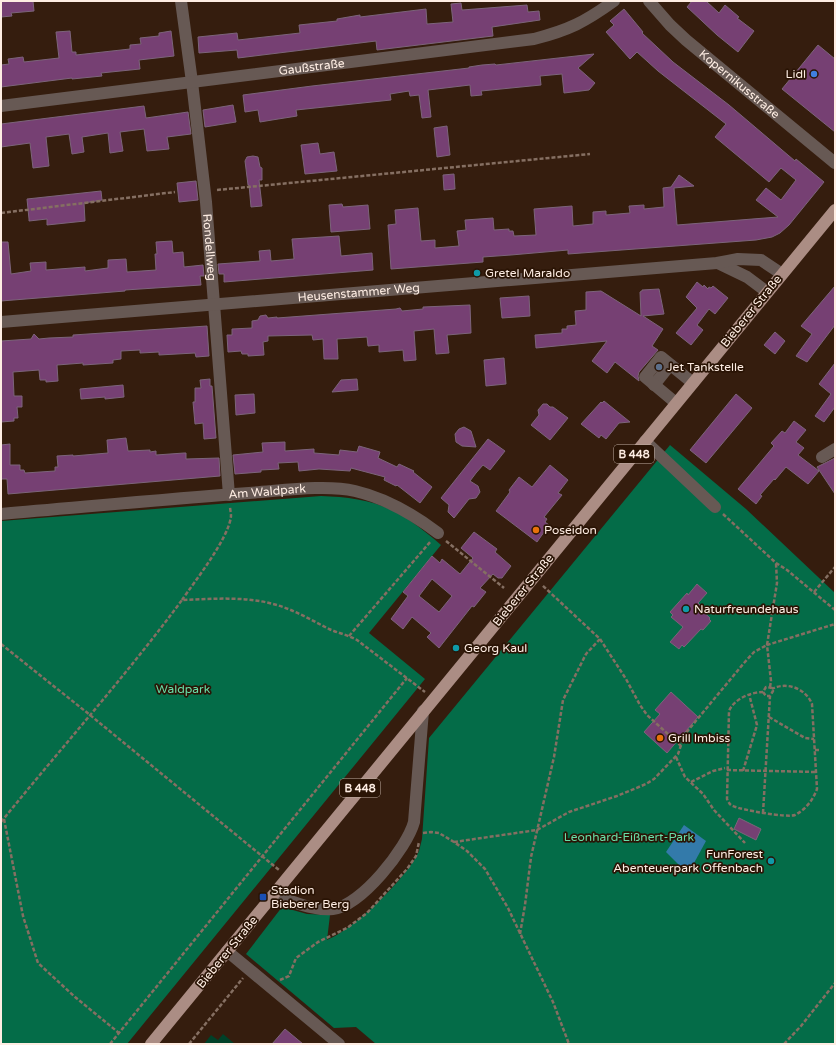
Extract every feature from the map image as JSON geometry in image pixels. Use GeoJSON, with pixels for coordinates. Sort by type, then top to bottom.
{"type":"FeatureCollection","features":[{"type":"Feature","properties":{"kind":"main road","name":"Bieberer Straße"},"geometry":{"type":"LineString","coordinates":[[151,1044],[835,210]]}},
{"type":"Feature","properties":{"kind":"street","name":"Rondellweg"},"geometry":{"type":"LineString","coordinates":[[181,1],[204,191],[229,495]]}},
{"type":"Feature","properties":{"kind":"street","name":"Gaußstraße"},"geometry":{"type":"LineString","coordinates":[[1,106],[534,39],[564,31],[582,23],[614,1]]}},
{"type":"Feature","properties":{"kind":"street","name":"Kopernikusstraße"},"geometry":{"type":"LineString","coordinates":[[649,1],[670,25],[686,40],[835,163]]}},
{"type":"Feature","properties":{"kind":"street","name":"Heusenstammer Weg"},"geometry":{"type":"LineString","coordinates":[[1,322],[717,263],[738,259],[761,260],[782,274]]}},
{"type":"Feature","properties":{"kind":"street","name":"Heusenstammer Weg"},"geometry":{"type":"LineString","coordinates":[[717,263],[747,277],[767,292]]}},
{"type":"Feature","properties":{"kind":"street"},"geometry":{"type":"LineString","coordinates":[[676,404],[645,377],[661,357],[693,383]]}},
{"type":"Feature","properties":{"kind":"street"},"geometry":{"type":"LineString","coordinates":[[645,441],[715,507]]}},
{"type":"Feature","properties":{"kind":"street"},"geometry":{"type":"LineString","coordinates":[[822,457],[835,449]]}},
{"type":"Feature","properties":{"kind":"street","name":"Am Waldpark"},"geometry":{"type":"LineString","coordinates":[[1,514],[229,495],[318,489],[342,489],[355,491],[377,498],[401,509],[438,534]]}},
{"type":"Feature","properties":{"kind":"street"},"geometry":{"type":"LineString","coordinates":[[274,895],[307,907],[333,909],[343,907],[378,878],[387,867],[408,839],[416,813],[423,711]]}},
{"type":"Feature","properties":{"kind":"street"},"geometry":{"type":"LineString","coordinates":[[227,951],[339,1044]]}},
{"type":"Feature","properties":{"kind":"path"},"geometry":{"type":"LineString","coordinates":[[204,191],[590,154]]}},
{"type":"Feature","properties":{"kind":"path"},"geometry":{"type":"LineString","coordinates":[[1,213],[175,192]]}},
{"type":"Feature","properties":{"kind":"path"},"geometry":{"type":"LineString","coordinates":[[1,822],[157,633],[210,560],[228,526],[230,516],[229,495]]}},
{"type":"Feature","properties":{"kind":"path"},"geometry":{"type":"LineString","coordinates":[[715,507],[776,563],[787,570],[835,610]]}},
{"type":"Feature","properties":{"kind":"path"},"geometry":{"type":"LineString","coordinates":[[350,636],[438,534],[504,588]]}},
{"type":"Feature","properties":{"kind":"path"},"geometry":{"type":"LineString","coordinates":[[763,813],[770,696],[773,693],[771,687],[767,645],[777,583],[776,563]]}},
{"type":"Feature","properties":{"kind":"path"},"geometry":{"type":"LineString","coordinates":[[814,592],[835,567]]}},
{"type":"Feature","properties":{"kind":"path"},"geometry":{"type":"LineString","coordinates":[[533,577],[600,639],[626,679],[640,706],[647,715],[681,746]]}},
{"type":"Feature","properties":{"kind":"path"},"geometry":{"type":"LineString","coordinates":[[182,600],[257,600],[288,609],[330,630],[350,636],[357,640],[433,699]]}},
{"type":"Feature","properties":{"kind":"path"},"geometry":{"type":"LineString","coordinates":[[454,842],[536,830],[569,812],[617,796],[646,784],[659,774],[676,757],[685,734],[754,652],[767,645],[835,624]]}},
{"type":"Feature","properties":{"kind":"path"},"geometry":{"type":"LineString","coordinates":[[520,934],[525,905],[530,856],[554,757],[563,700],[586,654],[600,639]]}},
{"type":"Feature","properties":{"kind":"path"},"geometry":{"type":"LineString","coordinates":[[1,644],[287,877]]}},
{"type":"Feature","properties":{"kind":"path"},"geometry":{"type":"LineString","coordinates":[[110,1044],[407,678]]}},
{"type":"Feature","properties":{"kind":"path"},"geometry":{"type":"LineString","coordinates":[[780,685],[796,687],[807,694],[812,704],[817,789],[814,798],[809,804],[791,816],[763,813],[734,807],[729,803],[727,796],[726,769],[729,711],[732,704],[749,694],[763,692],[765,688],[776,687],[780,685]]}},
{"type":"Feature","properties":{"kind":"path"},"geometry":{"type":"LineString","coordinates":[[776,687],[778,692]]}},
{"type":"Feature","properties":{"kind":"path"},"geometry":{"type":"LineString","coordinates":[[763,692],[766,696],[770,696]]}},
{"type":"Feature","properties":{"kind":"path"},"geometry":{"type":"LineString","coordinates":[[743,771],[745,759],[756,730],[754,706],[749,694]]}},
{"type":"Feature","properties":{"kind":"path"},"geometry":{"type":"LineString","coordinates":[[769,717],[805,738],[814,740]]}},
{"type":"Feature","properties":{"kind":"path"},"geometry":{"type":"LineString","coordinates":[[815,750],[820,750]]}},
{"type":"Feature","properties":{"kind":"path"},"geometry":{"type":"LineString","coordinates":[[676,757],[685,777],[703,794],[714,810],[745,843]]}},
{"type":"Feature","properties":{"kind":"path"},"geometry":{"type":"LineString","coordinates":[[691,782],[714,771],[726,769],[743,771],[816,772]]}},
{"type":"Feature","properties":{"kind":"path"},"geometry":{"type":"LineString","coordinates":[[4,819],[23,916],[38,963],[75,997],[119,1033]]}},
{"type":"Feature","properties":{"kind":"path"},"geometry":{"type":"LineString","coordinates":[[408,839],[422,833],[439,833],[467,851],[485,869],[508,908],[553,1002],[569,1044]]}},
{"type":"Feature","properties":{"kind":"path"},"geometry":{"type":"LineString","coordinates":[[189,1044],[250,970]]}},
{"type":"Feature","properties":{"kind":"path"},"geometry":{"type":"LineString","coordinates":[[784,1044],[801,1026],[835,982]]}},
{"type":"Feature","properties":{"kind":"green space","name":"Leonhard-Eißnert-Park"},"geometry":{"type":"Polygon","coordinates":[[[670,445],[746,509],[835,593],[835,1044],[376,1044],[356,1027],[334,1028],[246,954],[282,907],[307,914],[330,915],[327,940],[338,934],[365,914],[379,902],[403,875],[419,851],[422,839],[429,738],[670,445]]]}},
{"type":"Feature","properties":{"kind":"green space","name":"Waldpark"},"geometry":{"type":"Polygon","coordinates":[[[321,496],[357,499],[380,505],[402,515],[441,545],[369,633],[425,679],[127,1044],[1,1044],[1,521],[321,496]]]}},
{"type":"Feature","properties":{"kind":"green space"},"geometry":{"type":"Polygon","coordinates":[[[223,1034],[235,1044],[204,1044],[211,1035],[218,1040],[223,1034]]]}},
{"type":"Feature","properties":{"kind":"water"},"geometry":{"type":"Polygon","coordinates":[[[684,825],[706,841],[688,874],[666,852],[684,825]]]}},
{"type":"Feature","properties":{"kind":"building"},"geometry":{"type":"Polygon","coordinates":[[[1,1],[33,1],[34,11],[11,13],[12,16],[1,17],[1,1]]]}},
{"type":"Feature","properties":{"kind":"building"},"geometry":{"type":"Polygon","coordinates":[[[692,1],[706,1],[719,13],[725,5],[739,17],[737,18],[754,31],[738,52],[687,7],[692,1]]]}},
{"type":"Feature","properties":{"kind":"building"},"geometry":{"type":"Polygon","coordinates":[[[461,3],[462,10],[527,5],[528,12],[539,11],[540,20],[492,27],[493,36],[377,50],[376,41],[238,58],[237,50],[199,53],[198,37],[237,33],[238,40],[300,33],[299,25],[337,21],[337,19],[360,15],[360,17],[426,9],[427,24],[453,22],[451,4],[461,3]]]}},
{"type":"Feature","properties":{"kind":"building"},"geometry":{"type":"Polygon","coordinates":[[[624,9],[643,32],[642,33],[673,62],[729,105],[795,161],[796,159],[824,182],[789,225],[780,233],[772,237],[756,240],[568,254],[568,250],[483,257],[483,262],[391,269],[388,225],[396,224],[395,210],[418,208],[421,241],[435,240],[435,248],[459,246],[457,231],[466,230],[465,220],[493,218],[494,230],[509,229],[509,231],[513,231],[514,236],[536,235],[534,209],[572,206],[573,226],[593,224],[593,212],[606,211],[606,215],[630,213],[629,206],[644,205],[644,209],[664,207],[663,188],[671,187],[679,175],[694,186],[674,188],[677,225],[778,217],[756,200],[766,188],[781,200],[796,180],[781,168],[769,182],[715,137],[726,124],[658,71],[637,52],[630,59],[606,32],[614,25],[610,21],[624,9]]]}},
{"type":"Feature","properties":{"kind":"building"},"geometry":{"type":"Polygon","coordinates":[[[70,31],[72,52],[76,52],[76,55],[130,49],[130,45],[141,44],[140,38],[159,36],[159,33],[171,31],[174,56],[139,60],[140,69],[101,73],[102,76],[72,78],[1,87],[1,65],[9,64],[8,59],[23,57],[24,62],[59,58],[56,32],[70,31]]]}},
{"type":"Feature","properties":{"kind":"building","name":"Lidl"},"geometry":{"type":"Polygon","coordinates":[[[818,45],[835,59],[835,132],[782,89],[818,45]]]}},
{"type":"Feature","properties":{"kind":"building"},"geometry":{"type":"Polygon","coordinates":[[[594,54],[578,68],[595,83],[589,90],[564,93],[562,74],[540,76],[541,85],[481,91],[482,95],[471,96],[470,85],[428,90],[431,117],[422,118],[419,95],[410,96],[409,91],[390,94],[391,100],[296,110],[297,116],[260,122],[258,110],[245,112],[243,95],[469,68],[482,65],[496,65],[594,54]]]}},
{"type":"Feature","properties":{"kind":"building"},"geometry":{"type":"Polygon","coordinates":[[[233,105],[236,122],[205,127],[203,110],[233,105]]]}},
{"type":"Feature","properties":{"kind":"building"},"geometry":{"type":"Polygon","coordinates":[[[144,106],[146,118],[188,112],[191,134],[167,137],[169,149],[147,151],[144,129],[120,132],[123,151],[110,153],[108,133],[82,137],[84,152],[72,154],[69,134],[46,137],[49,166],[33,168],[30,143],[1,147],[1,124],[144,106]]]}},
{"type":"Feature","properties":{"kind":"building"},"geometry":{"type":"Polygon","coordinates":[[[447,126],[450,155],[437,157],[434,128],[447,126]]]}},
{"type":"Feature","properties":{"kind":"building"},"geometry":{"type":"Polygon","coordinates":[[[318,143],[320,154],[334,152],[337,171],[305,174],[301,145],[318,143]]]}},
{"type":"Feature","properties":{"kind":"building"},"geometry":{"type":"Polygon","coordinates":[[[247,157],[258,157],[260,167],[262,168],[262,180],[259,180],[262,206],[251,207],[245,161],[247,157]]]}},
{"type":"Feature","properties":{"kind":"building"},"geometry":{"type":"Polygon","coordinates":[[[454,174],[455,189],[444,190],[443,175],[454,174]]]}},
{"type":"Feature","properties":{"kind":"building"},"geometry":{"type":"Polygon","coordinates":[[[196,181],[198,200],[179,202],[177,183],[196,181]]]}},
{"type":"Feature","properties":{"kind":"building"},"geometry":{"type":"Polygon","coordinates":[[[101,191],[102,200],[84,203],[85,221],[47,225],[47,219],[29,221],[27,199],[101,191]]]}},
{"type":"Feature","properties":{"kind":"building"},"geometry":{"type":"Polygon","coordinates":[[[342,204],[343,207],[368,205],[370,229],[331,232],[329,205],[342,204]]]}},
{"type":"Feature","properties":{"kind":"building"},"geometry":{"type":"Polygon","coordinates":[[[339,236],[341,256],[372,253],[373,270],[224,282],[224,274],[219,274],[218,264],[260,261],[259,251],[270,250],[271,261],[294,259],[292,239],[339,236]]]}},
{"type":"Feature","properties":{"kind":"building"},"geometry":{"type":"Polygon","coordinates":[[[172,241],[173,253],[183,252],[184,267],[203,265],[204,276],[200,276],[201,285],[1,301],[1,242],[8,242],[11,274],[31,271],[30,263],[46,262],[46,270],[85,267],[85,271],[108,268],[108,260],[126,259],[127,272],[156,270],[156,242],[172,241]]]}},
{"type":"Feature","properties":{"kind":"building"},"geometry":{"type":"Polygon","coordinates":[[[697,282],[703,287],[704,285],[708,289],[709,287],[711,288],[713,286],[728,298],[715,314],[709,309],[697,325],[703,330],[691,345],[676,333],[697,308],[686,297],[697,282]]]}},
{"type":"Feature","properties":{"kind":"building"},"geometry":{"type":"Polygon","coordinates":[[[835,286],[835,325],[807,362],[796,356],[812,334],[801,326],[835,286]]]}},
{"type":"Feature","properties":{"kind":"building"},"geometry":{"type":"Polygon","coordinates":[[[659,289],[664,314],[643,316],[663,329],[652,346],[658,350],[639,372],[639,381],[615,362],[607,373],[592,361],[607,341],[536,348],[535,335],[562,333],[562,329],[567,329],[567,326],[576,325],[575,311],[586,310],[586,292],[601,291],[641,316],[640,292],[642,290],[659,289]]]}},
{"type":"Feature","properties":{"kind":"building"},"geometry":{"type":"Polygon","coordinates":[[[529,296],[530,316],[502,318],[500,298],[529,296]]]}},
{"type":"Feature","properties":{"kind":"building"},"geometry":{"type":"Polygon","coordinates":[[[470,305],[471,333],[447,335],[449,353],[436,354],[434,329],[414,331],[416,360],[404,361],[403,350],[379,352],[379,345],[368,346],[367,337],[337,339],[338,359],[324,359],[323,339],[313,340],[312,335],[268,336],[268,341],[263,342],[264,355],[248,356],[248,354],[242,354],[241,351],[228,352],[227,335],[232,335],[232,329],[252,328],[252,321],[258,320],[260,316],[266,315],[268,318],[277,318],[400,308],[402,311],[423,309],[423,307],[470,305]]]}},
{"type":"Feature","properties":{"kind":"building"},"geometry":{"type":"Polygon","coordinates":[[[207,326],[209,356],[196,357],[195,353],[159,355],[159,352],[140,353],[140,350],[121,351],[121,359],[113,360],[113,363],[57,365],[58,381],[46,382],[46,380],[40,380],[39,370],[13,372],[14,396],[22,396],[22,407],[17,407],[18,418],[14,418],[14,421],[1,422],[1,341],[31,339],[34,334],[39,339],[73,337],[73,335],[207,326]]]}},
{"type":"Feature","properties":{"kind":"building"},"geometry":{"type":"Polygon","coordinates":[[[775,332],[785,341],[775,354],[764,345],[775,332]]]}},
{"type":"Feature","properties":{"kind":"building"},"geometry":{"type":"Polygon","coordinates":[[[504,358],[506,384],[486,386],[484,360],[504,358]]]}},
{"type":"Feature","properties":{"kind":"building"},"geometry":{"type":"Polygon","coordinates":[[[835,363],[835,407],[824,422],[815,416],[831,394],[819,384],[835,363]]]}},
{"type":"Feature","properties":{"kind":"building"},"geometry":{"type":"Polygon","coordinates":[[[210,379],[210,386],[212,386],[216,438],[204,439],[203,423],[195,424],[193,402],[195,402],[195,388],[201,388],[200,380],[210,379]]]}},
{"type":"Feature","properties":{"kind":"building"},"geometry":{"type":"Polygon","coordinates":[[[357,379],[358,390],[332,392],[341,380],[357,379]]]}},
{"type":"Feature","properties":{"kind":"building"},"geometry":{"type":"Polygon","coordinates":[[[123,385],[124,397],[81,399],[80,389],[123,385]]]}},
{"type":"Feature","properties":{"kind":"building"},"geometry":{"type":"Polygon","coordinates":[[[254,394],[255,413],[236,415],[235,395],[254,394]]]}},
{"type":"Feature","properties":{"kind":"building"},"geometry":{"type":"Polygon","coordinates":[[[736,394],[752,408],[706,463],[690,450],[736,394]]]}},
{"type":"Feature","properties":{"kind":"building"},"geometry":{"type":"Polygon","coordinates":[[[604,401],[630,422],[619,423],[606,439],[601,435],[599,438],[581,424],[601,402],[602,403],[604,401]]]}},
{"type":"Feature","properties":{"kind":"building"},"geometry":{"type":"Polygon","coordinates":[[[543,404],[553,407],[568,418],[550,440],[531,425],[539,415],[538,410],[543,404]]]}},
{"type":"Feature","properties":{"kind":"building"},"geometry":{"type":"Polygon","coordinates":[[[794,421],[806,430],[796,442],[804,448],[798,455],[819,471],[808,484],[786,467],[760,495],[762,496],[756,504],[738,489],[774,446],[771,443],[782,431],[785,433],[794,421]]]}},
{"type":"Feature","properties":{"kind":"building"},"geometry":{"type":"Polygon","coordinates":[[[464,427],[471,431],[476,447],[462,446],[456,442],[455,434],[459,429],[464,427]]]}},
{"type":"Feature","properties":{"kind":"building"},"geometry":{"type":"Polygon","coordinates":[[[126,438],[128,451],[150,450],[150,452],[156,451],[156,455],[186,453],[186,459],[219,458],[220,476],[8,494],[7,479],[1,479],[1,445],[10,444],[10,465],[20,465],[20,470],[24,470],[25,473],[55,471],[55,467],[58,467],[57,456],[108,453],[107,440],[126,438]]]}},
{"type":"Feature","properties":{"kind":"building"},"geometry":{"type":"Polygon","coordinates":[[[488,439],[505,451],[490,470],[483,465],[476,473],[470,481],[478,486],[480,492],[476,498],[469,499],[454,518],[448,512],[449,505],[441,498],[488,439]]]}},
{"type":"Feature","properties":{"kind":"building"},"geometry":{"type":"Polygon","coordinates":[[[285,442],[285,451],[314,449],[314,453],[339,455],[340,450],[357,452],[359,446],[380,452],[378,458],[397,467],[399,464],[414,471],[413,472],[432,487],[420,503],[397,485],[396,486],[384,480],[385,477],[351,468],[350,471],[319,469],[299,471],[298,462],[278,463],[279,469],[235,474],[233,455],[263,452],[262,443],[285,442]]]}},
{"type":"Feature","properties":{"kind":"building"},"geometry":{"type":"Polygon","coordinates":[[[835,458],[835,494],[817,467],[835,458]]]}},
{"type":"Feature","properties":{"kind":"building"},"geometry":{"type":"Polygon","coordinates":[[[550,465],[568,480],[558,493],[562,495],[544,517],[547,519],[545,522],[549,525],[537,542],[496,511],[519,477],[532,487],[550,465]]]}},
{"type":"Feature","properties":{"kind":"building"},"geometry":{"type":"Polygon","coordinates":[[[474,532],[497,549],[495,552],[511,566],[502,578],[498,578],[493,574],[480,588],[486,592],[474,607],[472,606],[439,648],[427,637],[431,633],[412,617],[403,629],[391,619],[408,596],[403,592],[432,556],[440,563],[442,559],[460,574],[473,558],[461,548],[474,532]],[[432,579],[419,596],[439,612],[452,596],[432,579]]]}},
{"type":"Feature","properties":{"kind":"building"},"geometry":{"type":"Polygon","coordinates":[[[697,584],[707,593],[698,603],[702,607],[700,609],[710,618],[709,619],[711,621],[684,647],[682,645],[679,649],[670,642],[683,627],[671,617],[673,615],[670,612],[697,584]]]}},
{"type":"Feature","properties":{"kind":"building"},"geometry":{"type":"Polygon","coordinates":[[[671,692],[698,717],[667,753],[644,732],[660,714],[655,710],[671,692]]]}},
{"type":"Feature","properties":{"kind":"building"},"geometry":{"type":"Polygon","coordinates":[[[739,818],[761,829],[756,840],[734,829],[739,818]]]}},
{"type":"Feature","properties":{"kind":"building"},"geometry":{"type":"Polygon","coordinates":[[[285,1029],[303,1044],[272,1044],[285,1029]]]}},
{"type":"Feature","properties":{"kind":"place","name":"Lidl"},"geometry":{"type":"Point","coordinates":[814,74]}},
{"type":"Feature","properties":{"kind":"place","name":"Gretel Maraldo"},"geometry":{"type":"Point","coordinates":[477,273]}},
{"type":"Feature","properties":{"kind":"place","name":"Jet Tankstelle"},"geometry":{"type":"Point","coordinates":[659,367]}},
{"type":"Feature","properties":{"kind":"place","name":"Poseidon"},"geometry":{"type":"Point","coordinates":[536,530]}},
{"type":"Feature","properties":{"kind":"place","name":"Naturfreundehaus"},"geometry":{"type":"Point","coordinates":[686,609]}},
{"type":"Feature","properties":{"kind":"place","name":"Georg Kaul"},"geometry":{"type":"Point","coordinates":[456,648]}},
{"type":"Feature","properties":{"kind":"place","name":"Grill Imbiss"},"geometry":{"type":"Point","coordinates":[660,738]}},
{"type":"Feature","properties":{"kind":"place","name":"FunForest Abenteuerpark Offenbach"},"geometry":{"type":"Point","coordinates":[771,861]}},
{"type":"Feature","properties":{"kind":"place","name":"Stadion Bieberer Berg"},"geometry":{"type":"Point","coordinates":[263,897]}}]}
